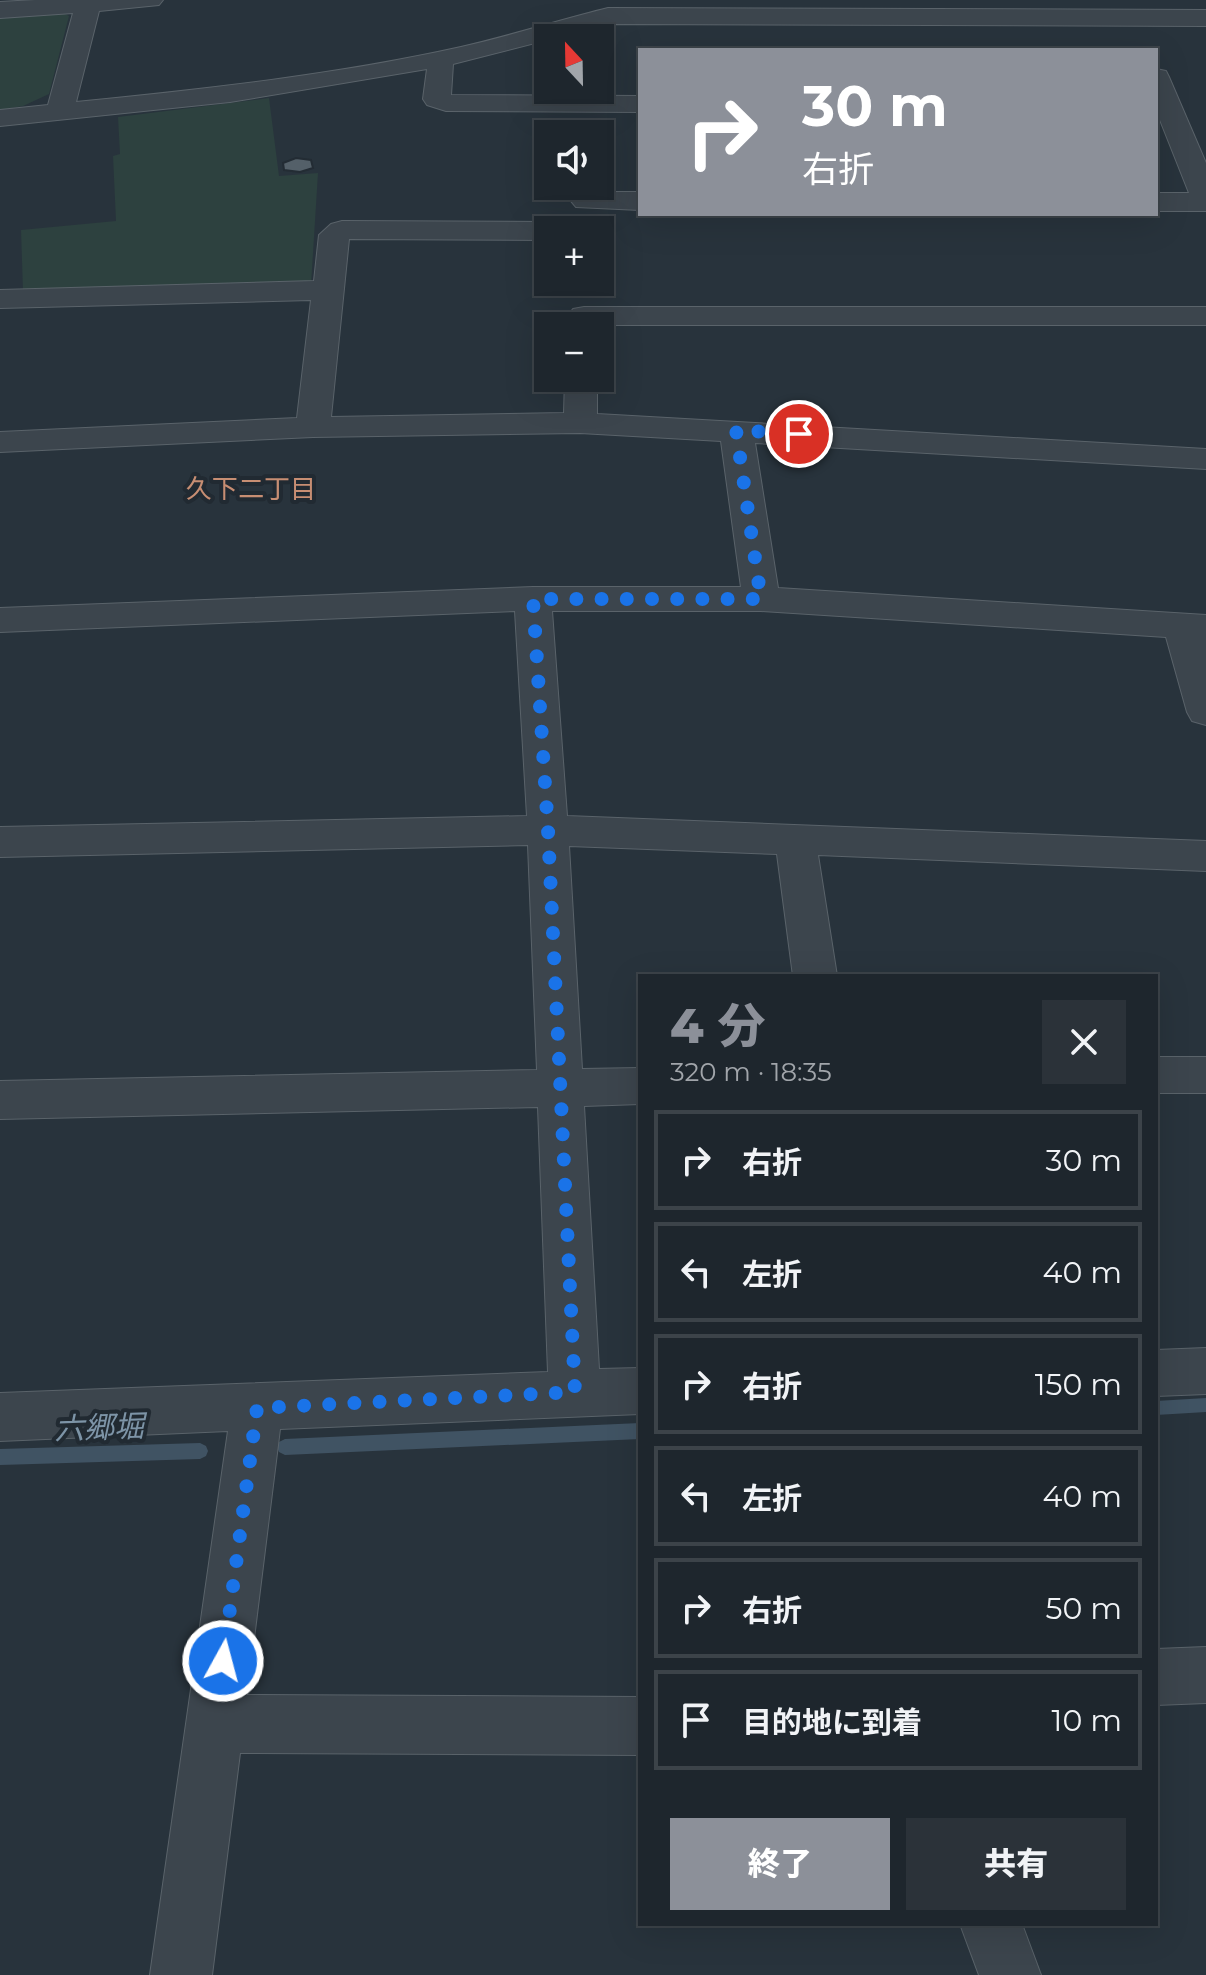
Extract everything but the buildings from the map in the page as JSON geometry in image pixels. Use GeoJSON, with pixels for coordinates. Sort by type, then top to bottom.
{"type":"FeatureCollection","features":[{"type":"Feature","properties":{"kind":"street"},"geometry":{"type":"LineString","coordinates":[[0,10],[150,0]]}},
{"type":"Feature","properties":{"kind":"street"},"geometry":{"type":"LineString","coordinates":[[62,112],[62,97],[89,2]]}},
{"type":"Feature","properties":{"kind":"street"},"geometry":{"type":"LineString","coordinates":[[0,118],[287,85],[436,59],[535,39],[601,8],[757,15],[940,29],[1206,18]]}},
{"type":"Feature","properties":{"kind":"street"},"geometry":{"type":"LineString","coordinates":[[436,59],[441,67],[437,99],[446,103],[638,104]]}},
{"type":"Feature","properties":{"kind":"street"},"geometry":{"type":"LineString","coordinates":[[1158,80],[1172,105],[1206,200],[1158,202]]}},
{"type":"Feature","properties":{"kind":"street"},"geometry":{"type":"LineString","coordinates":[[585,120],[586,105]]}},
{"type":"Feature","properties":{"kind":"street"},"geometry":{"type":"LineString","coordinates":[[585,206],[638,201]]}},
{"type":"Feature","properties":{"kind":"street"},"geometry":{"type":"LineString","coordinates":[[313,427],[334,235],[342,230],[534,231]]}},
{"type":"Feature","properties":{"kind":"street"},"geometry":{"type":"LineString","coordinates":[[0,299],[327,290]]}},
{"type":"Feature","properties":{"kind":"street"},"geometry":{"type":"LineString","coordinates":[[614,321],[1206,316]]}},
{"type":"Feature","properties":{"kind":"street"},"geometry":{"type":"LineString","coordinates":[[580,423],[581,392]]}},
{"type":"Feature","properties":{"kind":"street"},"geometry":{"type":"LineString","coordinates":[[0,442],[313,427],[580,423],[1206,459]]}},
{"type":"Feature","properties":{"kind":"street"},"geometry":{"type":"LineString","coordinates":[[736,430],[761,599]]}},
{"type":"Feature","properties":{"kind":"street"},"geometry":{"type":"LineString","coordinates":[[533,599],[548,830],[575,1392]]}},
{"type":"Feature","properties":{"kind":"street"},"geometry":{"type":"LineString","coordinates":[[0,620],[533,599],[761,599],[1194,626],[1206,712]]}},
{"type":"Feature","properties":{"kind":"street"},"geometry":{"type":"LineString","coordinates":[[0,842],[548,830],[1206,856]]}},
{"type":"Feature","properties":{"kind":"street"},"geometry":{"type":"LineString","coordinates":[[795,838],[815,974]]}},
{"type":"Feature","properties":{"kind":"street"},"geometry":{"type":"LineString","coordinates":[[1158,1075],[1206,1075]]}},
{"type":"Feature","properties":{"kind":"street"},"geometry":{"type":"LineString","coordinates":[[0,1100],[638,1086]]}},
{"type":"Feature","properties":{"kind":"street"},"geometry":{"type":"LineString","coordinates":[[1158,1373],[1206,1371]]}},
{"type":"Feature","properties":{"kind":"street"},"geometry":{"type":"LineString","coordinates":[[0,1417],[638,1391]]}},
{"type":"Feature","properties":{"kind":"street"},"geometry":{"type":"LineString","coordinates":[[181,1975],[257,1408]]}},
{"type":"Feature","properties":{"kind":"street"},"geometry":{"type":"LineString","coordinates":[[1158,1677],[1206,1675]]}},
{"type":"Feature","properties":{"kind":"street"},"geometry":{"type":"LineString","coordinates":[[215,1724],[638,1726]]}},
{"type":"Feature","properties":{"kind":"street"},"geometry":{"type":"LineString","coordinates":[[992,1926],[1010,1975]]}},
{"type":"Feature","properties":{"kind":"green space"},"geometry":{"type":"Polygon","coordinates":[[[63,13],[69,16],[49,94],[23,106],[0,110],[0,17],[63,13]]]}},
{"type":"Feature","properties":{"kind":"green space"},"geometry":{"type":"Polygon","coordinates":[[[269,98],[279,176],[318,173],[311,285],[23,291],[21,230],[116,221],[113,156],[120,154],[118,117],[269,98]]]}},
{"type":"Feature","properties":{"kind":"waterway","name":"六郷堀"},"geometry":{"type":"LineString","coordinates":[[1158,1408],[1206,1405]]}},
{"type":"Feature","properties":{"kind":"waterway","name":"六郷堀"},"geometry":{"type":"LineString","coordinates":[[285,1447],[638,1431]]}},
{"type":"Feature","properties":{"kind":"waterway","name":"六郷堀"},"geometry":{"type":"LineString","coordinates":[[0,1457],[200,1451]]}},
{"type":"Feature","properties":{"kind":"district","name":"久下二丁目"},"geometry":{"type":"Point","coordinates":[251,489]}},
{"type":"Feature","properties":{"kind":"route"},"geometry":{"type":"LineString","coordinates":[[223,1661],[257,1408],[575,1392],[548,830],[533,599],[761,599],[736,430],[799,434]]}}]}
